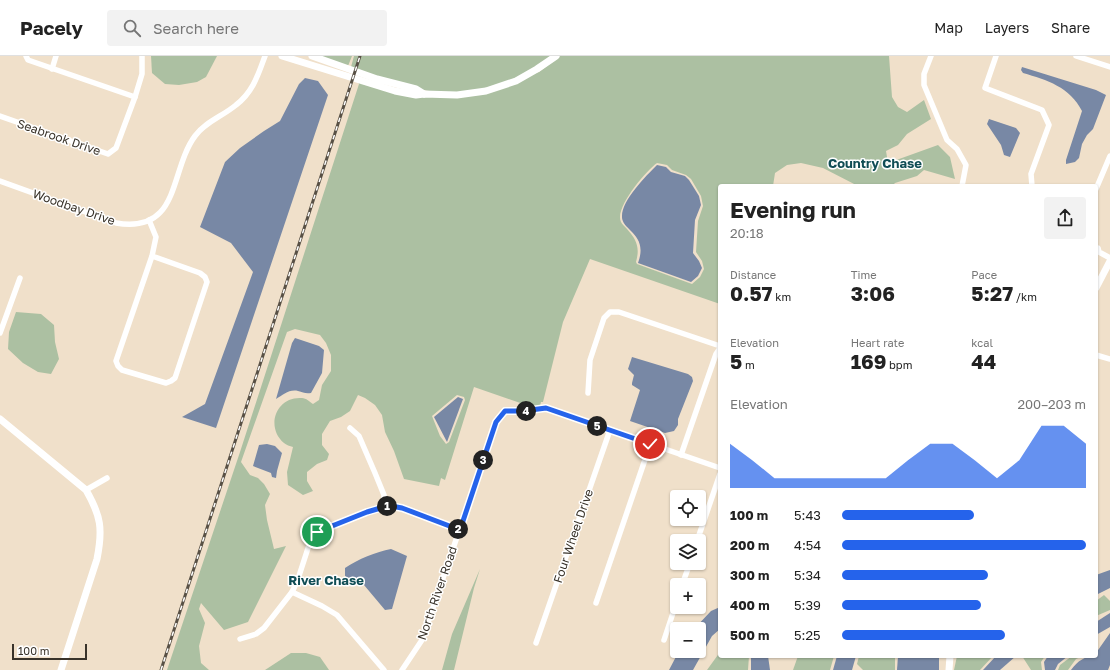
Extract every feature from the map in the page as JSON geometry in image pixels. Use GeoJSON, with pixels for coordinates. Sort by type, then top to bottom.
{"type":"FeatureCollection","features":[{"type":"Feature","properties":{"kind":"street"},"geometry":{"type":"LineString","coordinates":[[26,56],[28,60],[134,97]]}},
{"type":"Feature","properties":{"kind":"street"},"geometry":{"type":"LineString","coordinates":[[52,69],[56,56]]}},
{"type":"Feature","properties":{"kind":"street","name":"Seabrook Drive"},"geometry":{"type":"LineString","coordinates":[[0,116],[108,154],[116,148],[142,74],[142,56]]}},
{"type":"Feature","properties":{"kind":"street"},"geometry":{"type":"LineString","coordinates":[[152,256],[200,273],[206,282],[175,378],[166,383],[122,370],[116,361],[152,256],[156,237],[149,220],[161,211],[168,201],[194,136],[206,125],[236,106],[249,93],[258,76],[265,56]]}},
{"type":"Feature","properties":{"kind":"street"},"geometry":{"type":"LineString","coordinates":[[282,56],[395,91],[416,95],[457,95],[486,91],[516,81],[537,70],[556,56]]}},
{"type":"Feature","properties":{"kind":"street"},"geometry":{"type":"LineString","coordinates":[[312,56],[377,79],[416,90],[424,94]]}},
{"type":"Feature","properties":{"kind":"street"},"geometry":{"type":"LineString","coordinates":[[931,56],[924,74],[924,85],[947,140],[957,149],[966,165],[962,184]]}},
{"type":"Feature","properties":{"kind":"street"},"geometry":{"type":"LineString","coordinates":[[996,56],[985,88],[1042,110],[1049,124],[1031,174],[1032,184]]}},
{"type":"Feature","properties":{"kind":"street"},"geometry":{"type":"LineString","coordinates":[[1076,56],[1110,67]]}},
{"type":"Feature","properties":{"kind":"street"},"geometry":{"type":"LineString","coordinates":[[1098,184],[1110,156]]}},
{"type":"Feature","properties":{"kind":"street","name":"Woodbay Drive"},"geometry":{"type":"LineString","coordinates":[[0,181],[116,223],[131,224],[149,220]]}},
{"type":"Feature","properties":{"kind":"street"},"geometry":{"type":"LineString","coordinates":[[1098,252],[1110,258]]}},
{"type":"Feature","properties":{"kind":"street"},"geometry":{"type":"LineString","coordinates":[[1098,284],[1110,261]]}},
{"type":"Feature","properties":{"kind":"street"},"geometry":{"type":"LineString","coordinates":[[0,333],[20,278]]}},
{"type":"Feature","properties":{"kind":"street"},"geometry":{"type":"LineString","coordinates":[[588,393],[589,368],[592,353],[604,318],[610,312],[619,312],[718,346]]}},
{"type":"Feature","properties":{"kind":"street"},"geometry":{"type":"LineString","coordinates":[[681,455],[718,350]]}},
{"type":"Feature","properties":{"kind":"street"},"geometry":{"type":"LineString","coordinates":[[1098,356],[1110,359]]}},
{"type":"Feature","properties":{"kind":"street","name":"North River Road"},"geometry":{"type":"LineString","coordinates":[[402,670],[422,640],[496,422],[505,411],[523,411],[546,408],[718,467]]}},
{"type":"Feature","properties":{"kind":"street"},"geometry":{"type":"LineString","coordinates":[[0,419],[86,490],[94,505],[101,525],[100,544],[97,559],[61,670]]}},
{"type":"Feature","properties":{"kind":"street"},"geometry":{"type":"LineString","coordinates":[[350,428],[359,436],[375,473],[384,495],[384,507]]}},
{"type":"Feature","properties":{"kind":"street","name":"Four Wheel Drive"},"geometry":{"type":"LineString","coordinates":[[536,643],[610,430]]}},
{"type":"Feature","properties":{"kind":"street"},"geometry":{"type":"LineString","coordinates":[[596,602],[650,444]]}},
{"type":"Feature","properties":{"kind":"street"},"geometry":{"type":"LineString","coordinates":[[86,490],[107,478]]}},
{"type":"Feature","properties":{"kind":"street"},"geometry":{"type":"LineString","coordinates":[[699,534],[718,480]]}},
{"type":"Feature","properties":{"kind":"street"},"geometry":{"type":"LineString","coordinates":[[240,639],[256,634],[264,628],[292,592],[297,582],[310,542],[317,532],[325,528],[367,512],[391,506],[402,508],[460,530]]}},
{"type":"Feature","properties":{"kind":"street"},"geometry":{"type":"LineString","coordinates":[[307,527],[314,536]]}},
{"type":"Feature","properties":{"kind":"street"},"geometry":{"type":"LineString","coordinates":[[292,592],[337,615],[384,670]]}},
{"type":"Feature","properties":{"kind":"street"},"geometry":{"type":"LineString","coordinates":[[664,640],[673,614]]}},
{"type":"Feature","properties":{"kind":"street"},"geometry":{"type":"LineString","coordinates":[[949,670],[950,658]]}},
{"type":"Feature","properties":{"kind":"green space"},"geometry":{"type":"Polygon","coordinates":[[[151,56],[217,56],[206,77],[197,82],[179,85],[165,84],[152,73],[151,56]]]}},
{"type":"Feature","properties":{"kind":"green space"},"geometry":{"type":"Polygon","coordinates":[[[319,56],[352,56],[348,66],[319,56]]]}},
{"type":"Feature","properties":{"kind":"green space"},"geometry":{"type":"Polygon","coordinates":[[[354,56],[552,56],[539,66],[508,81],[474,90],[439,92],[405,86],[351,67],[354,56]]]}},
{"type":"Feature","properties":{"kind":"green space"},"geometry":{"type":"Polygon","coordinates":[[[560,56],[889,56],[892,97],[898,107],[907,112],[924,100],[931,119],[907,134],[898,145],[886,151],[888,163],[938,145],[950,157],[955,179],[924,170],[917,176],[894,184],[854,184],[823,168],[801,163],[787,165],[775,173],[773,184],[718,184],[718,303],[590,259],[563,322],[543,402],[541,402],[540,406],[532,407],[474,387],[445,480],[441,478],[439,486],[404,479],[394,451],[385,432],[382,415],[375,405],[358,395],[350,411],[341,417],[330,421],[322,434],[322,445],[329,454],[327,460],[317,464],[307,472],[307,481],[313,491],[303,495],[288,485],[287,472],[293,447],[285,444],[278,436],[274,421],[276,414],[280,407],[293,399],[303,398],[313,404],[319,400],[322,385],[331,371],[331,355],[326,343],[320,335],[295,329],[287,332],[241,462],[250,475],[258,478],[264,484],[270,494],[265,505],[274,549],[286,546],[248,622],[224,630],[201,603],[199,609],[205,623],[199,646],[201,663],[209,670],[167,670],[240,452],[359,84],[358,82],[424,96],[458,97],[539,72],[560,56]],[[657,163],[639,181],[626,199],[622,208],[620,216],[621,222],[637,244],[637,264],[692,284],[700,277],[704,269],[702,261],[696,252],[698,221],[703,206],[701,196],[691,179],[686,175],[672,170],[667,165],[657,163]],[[457,395],[432,416],[440,436],[446,444],[449,442],[465,400],[464,397],[457,395]]]}},
{"type":"Feature","properties":{"kind":"green space"},"geometry":{"type":"Polygon","coordinates":[[[16,312],[41,314],[54,325],[55,342],[59,359],[51,374],[38,372],[23,363],[8,349],[9,332],[16,312]]]}},
{"type":"Feature","properties":{"kind":"green space"},"geometry":{"type":"Polygon","coordinates":[[[480,569],[454,670],[442,670],[452,634],[480,569]]]}},
{"type":"Feature","properties":{"kind":"green space"},"geometry":{"type":"Polygon","coordinates":[[[1104,595],[1110,601],[1110,610],[1098,615],[1098,600],[1104,595]]]}},
{"type":"Feature","properties":{"kind":"green space"},"geometry":{"type":"Polygon","coordinates":[[[291,653],[306,653],[320,657],[329,670],[265,670],[291,653]]]}},
{"type":"Feature","properties":{"kind":"green space"},"geometry":{"type":"Polygon","coordinates":[[[718,655],[718,658],[749,658],[748,670],[707,670],[718,655]]]}},
{"type":"Feature","properties":{"kind":"green space"},"geometry":{"type":"Polygon","coordinates":[[[797,658],[833,658],[830,670],[793,670],[797,658]]]}},
{"type":"Feature","properties":{"kind":"green space"},"geometry":{"type":"Polygon","coordinates":[[[858,658],[895,658],[895,670],[863,670],[857,664],[858,658]]]}},
{"type":"Feature","properties":{"kind":"green space"},"geometry":{"type":"Polygon","coordinates":[[[957,658],[991,658],[980,670],[954,670],[957,658]]]}},
{"type":"Feature","properties":{"kind":"green space"},"geometry":{"type":"Polygon","coordinates":[[[1023,658],[1044,658],[1041,662],[1042,670],[1031,670],[1023,658]]]}},
{"type":"Feature","properties":{"kind":"green space"},"geometry":{"type":"Polygon","coordinates":[[[1069,658],[1078,658],[1068,670],[1058,670],[1060,665],[1069,658]]]}},
{"type":"Feature","properties":{"kind":"water"},"geometry":{"type":"Polygon","coordinates":[[[1022,67],[1096,90],[1106,95],[1093,129],[1087,135],[1082,144],[1079,158],[1075,162],[1066,164],[1082,111],[1071,96],[1064,90],[1049,82],[1023,73],[1021,70],[1022,67]]]}},
{"type":"Feature","properties":{"kind":"water"},"geometry":{"type":"Polygon","coordinates":[[[305,78],[318,81],[328,95],[216,428],[182,417],[205,404],[253,272],[231,243],[200,227],[225,162],[240,148],[280,121],[299,84],[305,78]]]}},
{"type":"Feature","properties":{"kind":"water"},"geometry":{"type":"Polygon","coordinates":[[[989,119],[1016,128],[1020,133],[1010,157],[1004,155],[1001,145],[987,124],[989,119]]]}},
{"type":"Feature","properties":{"kind":"water"},"geometry":{"type":"Polygon","coordinates":[[[657,165],[666,167],[671,172],[685,176],[699,196],[701,205],[695,220],[693,253],[702,268],[698,276],[691,282],[638,263],[640,245],[638,239],[623,221],[623,210],[630,196],[657,165]]]}},
{"type":"Feature","properties":{"kind":"water"},"geometry":{"type":"Polygon","coordinates":[[[295,338],[319,346],[324,350],[322,373],[311,393],[292,391],[276,399],[292,343],[295,338]]]}},
{"type":"Feature","properties":{"kind":"water"},"geometry":{"type":"Polygon","coordinates":[[[632,357],[688,374],[692,377],[693,381],[678,419],[678,425],[674,431],[665,433],[630,421],[640,390],[632,385],[634,375],[628,369],[632,357]]]}},
{"type":"Feature","properties":{"kind":"water"},"geometry":{"type":"Polygon","coordinates":[[[458,397],[463,399],[447,442],[434,417],[458,397]]]}},
{"type":"Feature","properties":{"kind":"water"},"geometry":{"type":"Polygon","coordinates":[[[267,444],[275,446],[282,453],[276,478],[272,477],[271,473],[253,466],[259,445],[267,444]]]}},
{"type":"Feature","properties":{"kind":"water"},"geometry":{"type":"Polygon","coordinates":[[[391,549],[407,556],[392,609],[385,610],[364,585],[350,580],[345,576],[345,568],[367,556],[391,549]]]}},
{"type":"Feature","properties":{"kind":"water"},"geometry":{"type":"Polygon","coordinates":[[[1110,570],[1110,588],[1098,594],[1098,574],[1110,570]]]}},
{"type":"Feature","properties":{"kind":"water"},"geometry":{"type":"Polygon","coordinates":[[[718,608],[718,631],[712,636],[706,647],[706,622],[701,622],[711,611],[718,608]]]}},
{"type":"Feature","properties":{"kind":"water"},"geometry":{"type":"Polygon","coordinates":[[[1110,613],[1110,627],[1098,634],[1098,621],[1110,613]]]}},
{"type":"Feature","properties":{"kind":"water"},"geometry":{"type":"Polygon","coordinates":[[[1110,633],[1110,665],[1108,670],[1071,670],[1076,664],[1086,658],[1098,658],[1098,650],[1110,633]]]}},
{"type":"Feature","properties":{"kind":"water"},"geometry":{"type":"Polygon","coordinates":[[[675,658],[700,658],[693,670],[669,670],[675,658]]]}},
{"type":"Feature","properties":{"kind":"water"},"geometry":{"type":"Polygon","coordinates":[[[751,658],[768,658],[770,670],[751,670],[751,658]]]}},
{"type":"Feature","properties":{"kind":"water"},"geometry":{"type":"Polygon","coordinates":[[[836,658],[855,658],[852,670],[833,670],[836,658]]]}},
{"type":"Feature","properties":{"kind":"water"},"geometry":{"type":"Polygon","coordinates":[[[898,658],[939,658],[939,670],[897,670],[898,658]]]}},
{"type":"Feature","properties":{"kind":"water"},"geometry":{"type":"Polygon","coordinates":[[[994,658],[1014,658],[1000,670],[983,670],[994,658]]]}},
{"type":"Feature","properties":{"kind":"water"},"geometry":{"type":"Polygon","coordinates":[[[1047,658],[1066,658],[1058,664],[1055,670],[1045,670],[1044,662],[1047,658]]]}},
{"type":"Feature","properties":{"kind":"railway"},"geometry":{"type":"LineString","coordinates":[[161,670],[360,56]]}},
{"type":"Feature","properties":{"kind":"district","name":"Country Chase"},"geometry":{"type":"Point","coordinates":[875,163]}},
{"type":"Feature","properties":{"kind":"district","name":"River Chase"},"geometry":{"type":"Point","coordinates":[326,580]}},
{"type":"Feature","properties":{"kind":"route"},"geometry":{"type":"LineString","coordinates":[[317,532],[367,512],[391,506],[402,508],[460,530],[496,422],[505,411],[523,411],[546,408],[650,444]]}}]}
